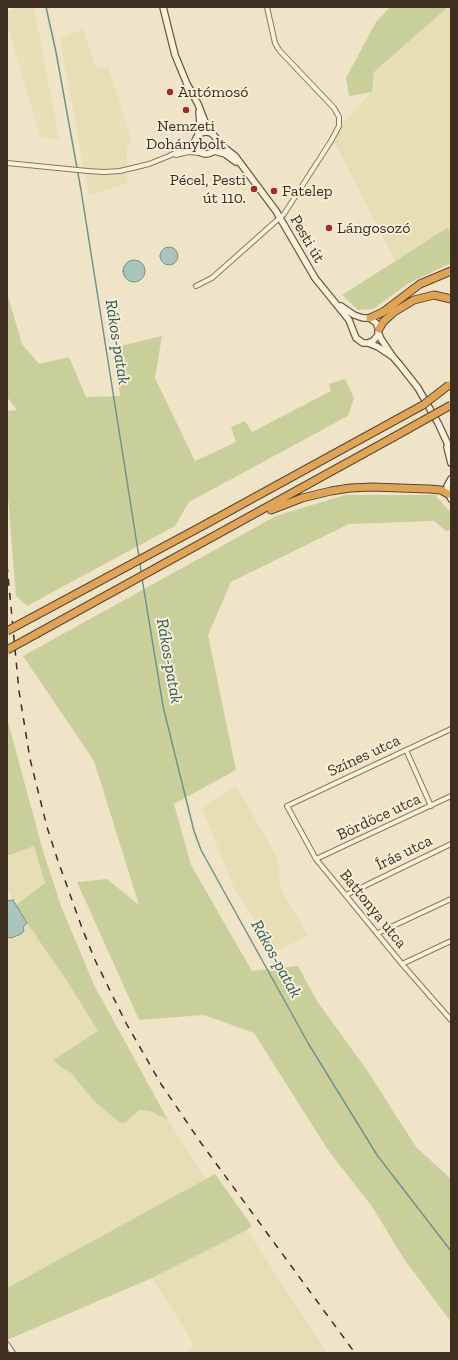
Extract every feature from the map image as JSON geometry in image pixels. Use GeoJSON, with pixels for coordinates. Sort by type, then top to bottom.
{"type":"FeatureCollection","features":[{"type":"Feature","properties":{"kind":"highway"},"geometry":{"type":"LineString","coordinates":[[367,318],[383,312],[420,284],[451,271]]}},
{"type":"Feature","properties":{"kind":"highway"},"geometry":{"type":"LineString","coordinates":[[378,331],[383,322],[394,312],[414,300],[434,295],[451,299]]}},
{"type":"Feature","properties":{"kind":"highway"},"geometry":{"type":"LineString","coordinates":[[7,631],[384,427],[423,405],[450,386]]}},
{"type":"Feature","properties":{"kind":"highway"},"geometry":{"type":"LineString","coordinates":[[7,650],[209,540],[451,405]]}},
{"type":"Feature","properties":{"kind":"highway"},"geometry":{"type":"LineString","coordinates":[[244,520],[302,498],[340,489],[372,487],[423,488],[441,490],[449,496]]}},
{"type":"Feature","properties":{"kind":"main road"},"geometry":{"type":"LineString","coordinates":[[162,7],[175,55],[187,84],[198,104],[209,132],[215,137],[217,142],[214,151],[207,154],[200,153],[195,147],[194,140],[198,134],[200,117],[198,104]]}},
{"type":"Feature","properties":{"kind":"main road"},"geometry":{"type":"LineString","coordinates":[[198,134],[205,131],[209,132]]}},
{"type":"Feature","properties":{"kind":"main road","name":"Pesti út"},"geometry":{"type":"LineString","coordinates":[[217,142],[236,156],[280,218],[319,284],[333,300]]}},
{"type":"Feature","properties":{"kind":"main road","name":"Pesti út"},"geometry":{"type":"LineString","coordinates":[[214,151],[229,156],[245,170]]}},
{"type":"Feature","properties":{"kind":"main road"},"geometry":{"type":"LineString","coordinates":[[333,300],[354,315],[367,318],[376,323],[381,339],[392,357]]}},
{"type":"Feature","properties":{"kind":"main road"},"geometry":{"type":"LineString","coordinates":[[333,300],[345,314],[354,329],[356,338],[378,347],[392,357],[418,388],[451,451]]}},
{"type":"Feature","properties":{"kind":"main road"},"geometry":{"type":"LineString","coordinates":[[354,329],[357,322],[367,318]]}},
{"type":"Feature","properties":{"kind":"main road"},"geometry":{"type":"LineString","coordinates":[[368,343],[376,338],[378,331]]}},
{"type":"Feature","properties":{"kind":"main road"},"geometry":{"type":"LineString","coordinates":[[446,441],[451,463]]}},
{"type":"Feature","properties":{"kind":"main road"},"geometry":{"type":"LineString","coordinates":[[449,496],[447,486],[451,480]]}},
{"type":"Feature","properties":{"kind":"street"},"geometry":{"type":"LineString","coordinates":[[196,286],[212,278],[280,218],[331,141],[339,126],[339,120],[331,105],[279,50],[275,43],[268,7]]}},
{"type":"Feature","properties":{"kind":"street"},"geometry":{"type":"LineString","coordinates":[[170,156],[186,147],[194,140]]}},
{"type":"Feature","properties":{"kind":"street"},"geometry":{"type":"LineString","coordinates":[[7,163],[104,172],[125,170],[188,152],[200,153]]}},
{"type":"Feature","properties":{"kind":"street","name":"Színes utca"},"geometry":{"type":"LineString","coordinates":[[287,806],[451,729]]}},
{"type":"Feature","properties":{"kind":"street"},"geometry":{"type":"LineString","coordinates":[[406,750],[431,806]]}},
{"type":"Feature","properties":{"kind":"street","name":"Bördöce utca"},"geometry":{"type":"LineString","coordinates":[[316,859],[451,796]]}},
{"type":"Feature","properties":{"kind":"street","name":"Battonya utca"},"geometry":{"type":"LineString","coordinates":[[287,806],[316,859],[402,964],[451,1020]]}},
{"type":"Feature","properties":{"kind":"street","name":"Írás utca"},"geometry":{"type":"LineString","coordinates":[[346,895],[451,844]]}},
{"type":"Feature","properties":{"kind":"street"},"geometry":{"type":"LineString","coordinates":[[378,933],[451,899]]}},
{"type":"Feature","properties":{"kind":"street"},"geometry":{"type":"LineString","coordinates":[[402,964],[451,941]]}},
{"type":"Feature","properties":{"kind":"street"},"geometry":{"type":"LineString","coordinates":[[7,1344],[13,1353]]}},
{"type":"Feature","properties":{"kind":"shaded area"},"geometry":{"type":"Polygon","coordinates":[[[19,7],[34,7],[59,140],[40,137],[7,23],[7,12],[19,7]]]}},
{"type":"Feature","properties":{"kind":"shaded area"},"geometry":{"type":"Polygon","coordinates":[[[448,7],[451,7],[451,233],[447,228],[395,261],[332,137],[340,126],[372,92],[374,72],[448,7]]]}},
{"type":"Feature","properties":{"kind":"shaded area"},"geometry":{"type":"Polygon","coordinates":[[[83,29],[97,69],[108,66],[132,143],[127,145],[127,183],[89,195],[60,38],[83,29]]]}},
{"type":"Feature","properties":{"kind":"shaded area"},"geometry":{"type":"Polygon","coordinates":[[[236,786],[277,857],[281,889],[308,936],[276,951],[234,888],[202,808],[236,786]]]}},
{"type":"Feature","properties":{"kind":"shaded area"},"geometry":{"type":"Polygon","coordinates":[[[34,845],[45,883],[16,905],[7,889],[7,856],[34,845]]]}},
{"type":"Feature","properties":{"kind":"shaded area"},"geometry":{"type":"Polygon","coordinates":[[[27,923],[99,1031],[53,1060],[129,1119],[139,1110],[145,1109],[168,1120],[206,1179],[7,1288],[7,937],[11,938],[27,923]]]}},
{"type":"Feature","properties":{"kind":"shaded area"},"geometry":{"type":"Polygon","coordinates":[[[247,1230],[327,1353],[187,1353],[194,1344],[152,1278],[247,1230]]]}},
{"type":"Feature","properties":{"kind":"green space"},"geometry":{"type":"Polygon","coordinates":[[[390,7],[448,7],[374,72],[372,92],[349,96],[346,78],[376,22],[390,7]]]}},
{"type":"Feature","properties":{"kind":"green space"},"geometry":{"type":"Polygon","coordinates":[[[447,228],[451,233],[451,263],[409,283],[373,309],[358,310],[342,295],[447,228]]]}},
{"type":"Feature","properties":{"kind":"green space"},"geometry":{"type":"Polygon","coordinates":[[[7,293],[22,344],[39,364],[69,357],[86,397],[120,396],[112,348],[162,336],[155,378],[195,461],[236,442],[231,427],[245,421],[252,432],[331,391],[329,384],[345,379],[354,398],[348,416],[189,502],[175,526],[27,606],[16,596],[7,485],[7,411],[17,410],[7,397],[7,293]]]}},
{"type":"Feature","properties":{"kind":"green space"},"geometry":{"type":"Polygon","coordinates":[[[345,495],[435,495],[451,513],[451,530],[446,531],[434,521],[349,524],[231,582],[208,635],[236,770],[174,804],[191,865],[252,971],[298,966],[317,1001],[369,1073],[416,1147],[451,1179],[451,1322],[404,1259],[373,1208],[328,1150],[254,1033],[204,1015],[139,1020],[77,882],[107,879],[139,905],[94,761],[23,656],[276,516],[345,495]]]}},
{"type":"Feature","properties":{"kind":"green space"},"geometry":{"type":"Polygon","coordinates":[[[7,718],[43,851],[61,906],[94,985],[168,1120],[150,1111],[139,1110],[126,1122],[119,1122],[94,1101],[72,1074],[53,1060],[98,1031],[69,984],[16,905],[45,883],[34,846],[7,856],[7,718]]]}},
{"type":"Feature","properties":{"kind":"green space"},"geometry":{"type":"Polygon","coordinates":[[[215,1174],[252,1226],[247,1230],[152,1278],[7,1340],[7,1288],[215,1174]]]}},
{"type":"Feature","properties":{"kind":"water"},"geometry":{"type":"Polygon","coordinates":[[[169,247],[175,250],[178,256],[175,262],[169,265],[163,262],[160,256],[163,250],[169,247]]]}},
{"type":"Feature","properties":{"kind":"water"},"geometry":{"type":"Polygon","coordinates":[[[134,260],[138,261],[144,267],[144,275],[138,281],[134,282],[130,281],[124,275],[123,271],[124,267],[130,261],[134,260]]]}},
{"type":"Feature","properties":{"kind":"water"},"geometry":{"type":"Polygon","coordinates":[[[13,900],[27,923],[23,927],[24,931],[21,934],[11,938],[7,937],[7,901],[13,900]]]}},
{"type":"Feature","properties":{"kind":"waterway","name":"Rákos-patak"},"geometry":{"type":"LineString","coordinates":[[46,7],[56,52],[81,190],[139,557]]}},
{"type":"Feature","properties":{"kind":"waterway","name":"Rákos-patak"},"geometry":{"type":"LineString","coordinates":[[140,562],[141,573]]}},
{"type":"Feature","properties":{"kind":"waterway","name":"Rákos-patak"},"geometry":{"type":"LineString","coordinates":[[142,578],[163,706],[194,831],[201,850],[308,1043],[377,1155],[451,1251]]}},
{"type":"Feature","properties":{"kind":"railway"},"geometry":{"type":"LineString","coordinates":[[7,565],[19,691],[30,759],[47,827],[82,928],[95,960],[126,1023],[161,1084],[201,1143],[355,1353]]}},
{"type":"Feature","properties":{"kind":"place","name":"Autómosó"},"geometry":{"type":"Point","coordinates":[170,92]}},
{"type":"Feature","properties":{"kind":"place","name":"Nemzeti Dohánybolt"},"geometry":{"type":"Point","coordinates":[186,110]}},
{"type":"Feature","properties":{"kind":"place","name":"Pécel, Pesti út 110."},"geometry":{"type":"Point","coordinates":[254,189]}},
{"type":"Feature","properties":{"kind":"place","name":"Fatelep"},"geometry":{"type":"Point","coordinates":[274,191]}},
{"type":"Feature","properties":{"kind":"place","name":"Lángosozó"},"geometry":{"type":"Point","coordinates":[329,228]}}]}
